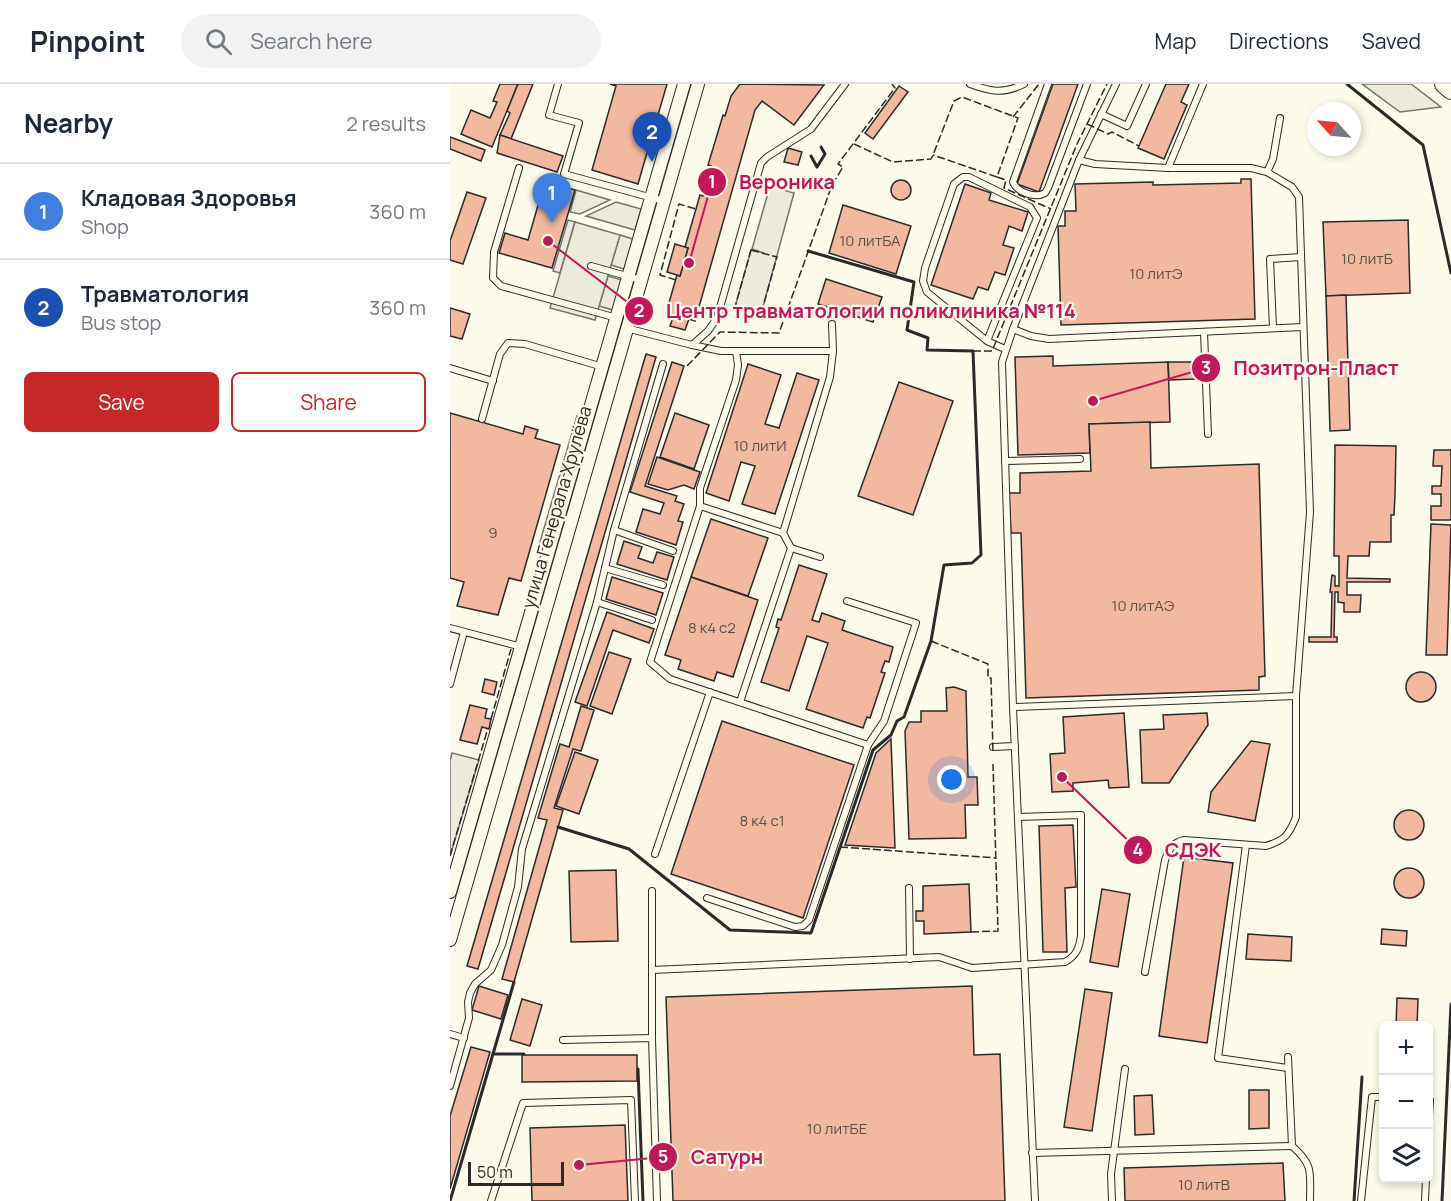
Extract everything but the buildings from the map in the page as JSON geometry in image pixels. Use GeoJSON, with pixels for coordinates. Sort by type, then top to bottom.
{"type":"FeatureCollection","features":[{"type":"Feature","properties":{"kind":"main road"},"geometry":{"type":"LineString","coordinates":[[1444,84],[1451,90]]}},
{"type":"Feature","properties":{"kind":"street","name":"улица Генерала Хрулёва"},"geometry":{"type":"LineString","coordinates":[[450,892],[684,84]]}},
{"type":"Feature","properties":{"kind":"street","name":"улица Генерала Хрулёва"},"geometry":{"type":"LineString","coordinates":[[450,940],[455,904],[534,651],[698,84]]}},
{"type":"Feature","properties":{"kind":"lane"},"geometry":{"type":"LineString","coordinates":[[558,84],[549,115],[579,123],[564,174],[664,201]]}},
{"type":"Feature","properties":{"kind":"lane"},"geometry":{"type":"LineString","coordinates":[[692,345],[708,331],[717,318],[761,163],[811,129],[844,84]]}},
{"type":"Feature","properties":{"kind":"lane"},"geometry":{"type":"LineString","coordinates":[[970,84],[996,92],[1011,90],[1024,84]]}},
{"type":"Feature","properties":{"kind":"lane"},"geometry":{"type":"LineString","coordinates":[[1048,84],[1013,182],[1018,189],[1036,196],[1045,193],[1048,188],[1087,84]]}},
{"type":"Feature","properties":{"kind":"lane"},"geometry":{"type":"LineString","coordinates":[[1035,1201],[1013,707],[1002,376],[1005,349],[1079,160],[1116,84]]}},
{"type":"Feature","properties":{"kind":"lane"},"geometry":{"type":"LineString","coordinates":[[1101,114],[1127,126],[1146,84]]}},
{"type":"Feature","properties":{"kind":"lane"},"geometry":{"type":"LineString","coordinates":[[1168,168],[1203,84]]}},
{"type":"Feature","properties":{"kind":"lane"},"geometry":{"type":"LineString","coordinates":[[1267,172],[1273,159],[1280,118]]}},
{"type":"Feature","properties":{"kind":"lane"},"geometry":{"type":"LineString","coordinates":[[1079,160],[1095,165],[1251,168],[1267,172],[1292,187],[1299,197],[1310,512],[1296,696],[1296,817],[1290,833],[1279,842],[1266,846],[1184,840],[1175,843],[1168,851],[1165,860],[1145,972]]}},
{"type":"Feature","properties":{"kind":"lane"},"geometry":{"type":"LineString","coordinates":[[519,168],[494,252],[494,278],[501,286],[713,350],[833,351]]}},
{"type":"Feature","properties":{"kind":"lane"},"geometry":{"type":"LineString","coordinates":[[987,341],[1037,218],[1030,207],[969,177],[963,177],[954,184],[925,268],[923,281],[927,292],[987,341],[1005,349]]}},
{"type":"Feature","properties":{"kind":"lane"},"geometry":{"type":"LineString","coordinates":[[1273,328],[1270,259],[1301,257]]}},
{"type":"Feature","properties":{"kind":"lane"},"geometry":{"type":"LineString","coordinates":[[591,266],[641,280]]}},
{"type":"Feature","properties":{"kind":"lane"},"geometry":{"type":"LineString","coordinates":[[783,533],[830,377],[833,351],[832,324]]}},
{"type":"Feature","properties":{"kind":"lane"},"geometry":{"type":"LineString","coordinates":[[1013,329],[1030,336],[1049,339],[1303,327]]}},
{"type":"Feature","properties":{"kind":"lane"},"geometry":{"type":"LineString","coordinates":[[1204,332],[1208,434]]}},
{"type":"Feature","properties":{"kind":"lane"},"geometry":{"type":"LineString","coordinates":[[482,419],[500,354],[505,346],[512,342],[615,370]]}},
{"type":"Feature","properties":{"kind":"lane"},"geometry":{"type":"LineString","coordinates":[[736,351],[738,365],[736,380],[700,488],[700,506],[650,662],[670,679],[868,744]]}},
{"type":"Feature","properties":{"kind":"lane"},"geometry":{"type":"LineString","coordinates":[[450,1086],[469,1018],[470,993],[475,984],[491,970],[502,945],[518,887],[522,849],[597,602],[614,530],[663,364]]}},
{"type":"Feature","properties":{"kind":"lane"},"geometry":{"type":"LineString","coordinates":[[450,368],[493,381]]}},
{"type":"Feature","properties":{"kind":"lane"},"geometry":{"type":"LineString","coordinates":[[1005,461],[1080,459]]}},
{"type":"Feature","properties":{"kind":"lane"},"geometry":{"type":"LineString","coordinates":[[700,506],[783,533],[791,548],[820,557]]}},
{"type":"Feature","properties":{"kind":"lane"},"geometry":{"type":"LineString","coordinates":[[614,530],[673,551]]}},
{"type":"Feature","properties":{"kind":"lane"},"geometry":{"type":"LineString","coordinates":[[740,702],[791,548]]}},
{"type":"Feature","properties":{"kind":"lane"},"geometry":{"type":"LineString","coordinates":[[605,568],[663,585]]}},
{"type":"Feature","properties":{"kind":"lane"},"geometry":{"type":"LineString","coordinates":[[707,898],[795,927],[803,926],[809,920],[868,744],[884,721],[916,623],[847,601]]}},
{"type":"Feature","properties":{"kind":"lane"},"geometry":{"type":"LineString","coordinates":[[597,602],[652,620]]}},
{"type":"Feature","properties":{"kind":"lane"},"geometry":{"type":"LineString","coordinates":[[450,628],[534,651]]}},
{"type":"Feature","properties":{"kind":"lane"},"geometry":{"type":"LineString","coordinates":[[450,682],[464,632]]}},
{"type":"Feature","properties":{"kind":"lane"},"geometry":{"type":"LineString","coordinates":[[655,854],[710,692]]}},
{"type":"Feature","properties":{"kind":"lane"},"geometry":{"type":"LineString","coordinates":[[1013,707],[1296,696]]}},
{"type":"Feature","properties":{"kind":"lane"},"geometry":{"type":"LineString","coordinates":[[993,747],[1015,746]]}},
{"type":"Feature","properties":{"kind":"lane"},"geometry":{"type":"LineString","coordinates":[[652,970],[939,957],[972,968],[1065,962],[1074,957],[1079,948],[1081,936],[1081,815],[1018,817]]}},
{"type":"Feature","properties":{"kind":"lane"},"geometry":{"type":"LineString","coordinates":[[1246,845],[1218,1059],[1288,1068]]}},
{"type":"Feature","properties":{"kind":"lane"},"geometry":{"type":"LineString","coordinates":[[909,888],[910,959]]}},
{"type":"Feature","properties":{"kind":"lane"},"geometry":{"type":"LineString","coordinates":[[652,891],[652,1038],[657,1201]]}},
{"type":"Feature","properties":{"kind":"lane"},"geometry":{"type":"LineString","coordinates":[[450,1034],[464,1038]]}},
{"type":"Feature","properties":{"kind":"lane"},"geometry":{"type":"LineString","coordinates":[[563,1040],[652,1038]]}},
{"type":"Feature","properties":{"kind":"lane"},"geometry":{"type":"LineString","coordinates":[[1288,1057],[1292,1146]]}},
{"type":"Feature","properties":{"kind":"lane"},"geometry":{"type":"LineString","coordinates":[[1112,1201],[1111,1174],[1125,1069]]}},
{"type":"Feature","properties":{"kind":"lane"},"geometry":{"type":"LineString","coordinates":[[1361,1201],[1371,1097],[1379,1097]]}},
{"type":"Feature","properties":{"kind":"lane"},"geometry":{"type":"LineString","coordinates":[[491,1201],[523,1103],[631,1100],[635,1201]]}},
{"type":"Feature","properties":{"kind":"lane"},"geometry":{"type":"LineString","coordinates":[[1032,1153],[1292,1146],[1304,1157],[1310,1170],[1310,1201]]}},
{"type":"Feature","properties":{"kind":"lane"},"geometry":{"type":"LineString","coordinates":[[1425,1201],[1426,1183]]}},
{"type":"Feature","properties":{"kind":"shaded area"},"geometry":{"type":"Polygon","coordinates":[[[1362,84],[1411,84],[1441,107],[1400,112],[1362,84]]]}},
{"type":"Feature","properties":{"kind":"shaded area"},"geometry":{"type":"Polygon","coordinates":[[[770,186],[794,193],[761,314],[735,307],[751,250],[764,253],[752,249],[770,186]]]}},
{"type":"Feature","properties":{"kind":"shaded area"},"geometry":{"type":"Polygon","coordinates":[[[576,190],[610,200],[580,214],[570,212],[576,190]]]}},
{"type":"Feature","properties":{"kind":"shaded area"},"geometry":{"type":"Polygon","coordinates":[[[616,202],[641,209],[635,230],[586,216],[616,202]]]}},
{"type":"Feature","properties":{"kind":"shaded area"},"geometry":{"type":"Polygon","coordinates":[[[568,220],[575,222],[560,273],[553,271],[568,220]]]}},
{"type":"Feature","properties":{"kind":"shaded area"},"geometry":{"type":"Polygon","coordinates":[[[575,222],[620,235],[595,320],[550,308],[575,222]]]}},
{"type":"Feature","properties":{"kind":"shaded area"},"geometry":{"type":"Polygon","coordinates":[[[620,235],[633,239],[624,269],[611,265],[620,235]]]}},
{"type":"Feature","properties":{"kind":"shaded area"},"geometry":{"type":"Polygon","coordinates":[[[608,276],[622,280],[613,310],[599,306],[608,276]]]}},
{"type":"Feature","properties":{"kind":"shaded area"},"geometry":{"type":"Polygon","coordinates":[[[577,416],[583,418],[547,544],[540,542],[577,416]]]}},
{"type":"Feature","properties":{"kind":"shaded area"},"geometry":{"type":"Polygon","coordinates":[[[452,753],[479,760],[450,856],[450,761],[452,753]]]}},
{"type":"Feature","properties":{"kind":"fence"},"geometry":{"type":"LineString","coordinates":[[687,366],[720,332],[779,333],[832,185],[843,167],[838,164],[895,88],[892,84]]}},
{"type":"Feature","properties":{"kind":"fence"},"geometry":{"type":"LineString","coordinates":[[1013,117],[1039,84]]}},
{"type":"Feature","properties":{"kind":"fence"},"geometry":{"type":"LineString","coordinates":[[973,351],[992,351],[1077,144],[1107,84]]}},
{"type":"Feature","properties":{"kind":"fence"},"geometry":{"type":"LineString","coordinates":[[854,144],[893,162],[931,159],[954,101],[962,97],[1018,118],[997,177],[933,155]]}},
{"type":"Feature","properties":{"kind":"fence"},"geometry":{"type":"LineString","coordinates":[[1087,124],[1108,134],[1112,132],[1139,146]]}},
{"type":"Feature","properties":{"kind":"fence"},"geometry":{"type":"LineString","coordinates":[[997,177],[1006,180],[1004,188],[1051,209]]}},
{"type":"Feature","properties":{"kind":"fence"},"geometry":{"type":"LineString","coordinates":[[676,280],[660,275],[679,204],[696,209]]}},
{"type":"Feature","properties":{"kind":"fence"},"geometry":{"type":"LineString","coordinates":[[751,250],[777,257],[761,314],[735,307],[751,250]]}},
{"type":"Feature","properties":{"kind":"fence"},"geometry":{"type":"LineString","coordinates":[[931,641],[988,664],[988,678],[991,678],[993,753]]}},
{"type":"Feature","properties":{"kind":"fence"},"geometry":{"type":"LineString","coordinates":[[491,719],[511,649]]}},
{"type":"Feature","properties":{"kind":"fence"},"geometry":{"type":"LineString","coordinates":[[450,856],[488,728]]}},
{"type":"Feature","properties":{"kind":"fence"},"geometry":{"type":"LineString","coordinates":[[971,932],[998,931],[993,764]]}},
{"type":"Feature","properties":{"kind":"fence"},"geometry":{"type":"LineString","coordinates":[[840,847],[996,858]]}},
{"type":"Feature","properties":{"kind":"wall"},"geometry":{"type":"LineString","coordinates":[[1347,84],[1423,145],[1451,273]]}},
{"type":"Feature","properties":{"kind":"wall"},"geometry":{"type":"LineString","coordinates":[[811,156],[817,167],[825,154],[821,147]]}},
{"type":"Feature","properties":{"kind":"wall"},"geometry":{"type":"LineString","coordinates":[[558,827],[629,849],[730,930],[811,933],[873,750],[891,735],[897,721],[904,717],[931,641],[944,565],[972,563],[981,555],[973,351],[927,350],[928,338],[907,330],[914,282],[808,251]]}},
{"type":"Feature","properties":{"kind":"wall"},"geometry":{"type":"LineString","coordinates":[[493,1054],[514,982]]}},
{"type":"Feature","properties":{"kind":"wall"},"geometry":{"type":"LineString","coordinates":[[1442,1201],[1451,1004]]}},
{"type":"Feature","properties":{"kind":"wall"},"geometry":{"type":"LineString","coordinates":[[450,1201],[493,1054],[524,1054]]}},
{"type":"Feature","properties":{"kind":"wall"},"geometry":{"type":"LineString","coordinates":[[638,1069],[643,1201]]}},
{"type":"Feature","properties":{"kind":"wall"},"geometry":{"type":"LineString","coordinates":[[1354,1201],[1362,1077]]}},
{"type":"Feature","properties":{"kind":"place","name":"Травматология"},"geometry":{"type":"Point","coordinates":[652,162]}},
{"type":"Feature","properties":{"kind":"place","name":"Кладовая Здоровья"},"geometry":{"type":"Point","coordinates":[552,223]}},
{"type":"Feature","properties":{"kind":"place","name":"Центр травматологии поликлиника №114"},"geometry":{"type":"Point","coordinates":[548,241]}},
{"type":"Feature","properties":{"kind":"place","name":"Вероника"},"geometry":{"type":"Point","coordinates":[689,263]}},
{"type":"Feature","properties":{"kind":"place","name":"Позитрон-Пласт"},"geometry":{"type":"Point","coordinates":[1093,401]}},
{"type":"Feature","properties":{"kind":"place","name":"СДЭК"},"geometry":{"type":"Point","coordinates":[1062,777]}},
{"type":"Feature","properties":{"kind":"place","name":"Сатурн"},"geometry":{"type":"Point","coordinates":[579,1165]}}]}
